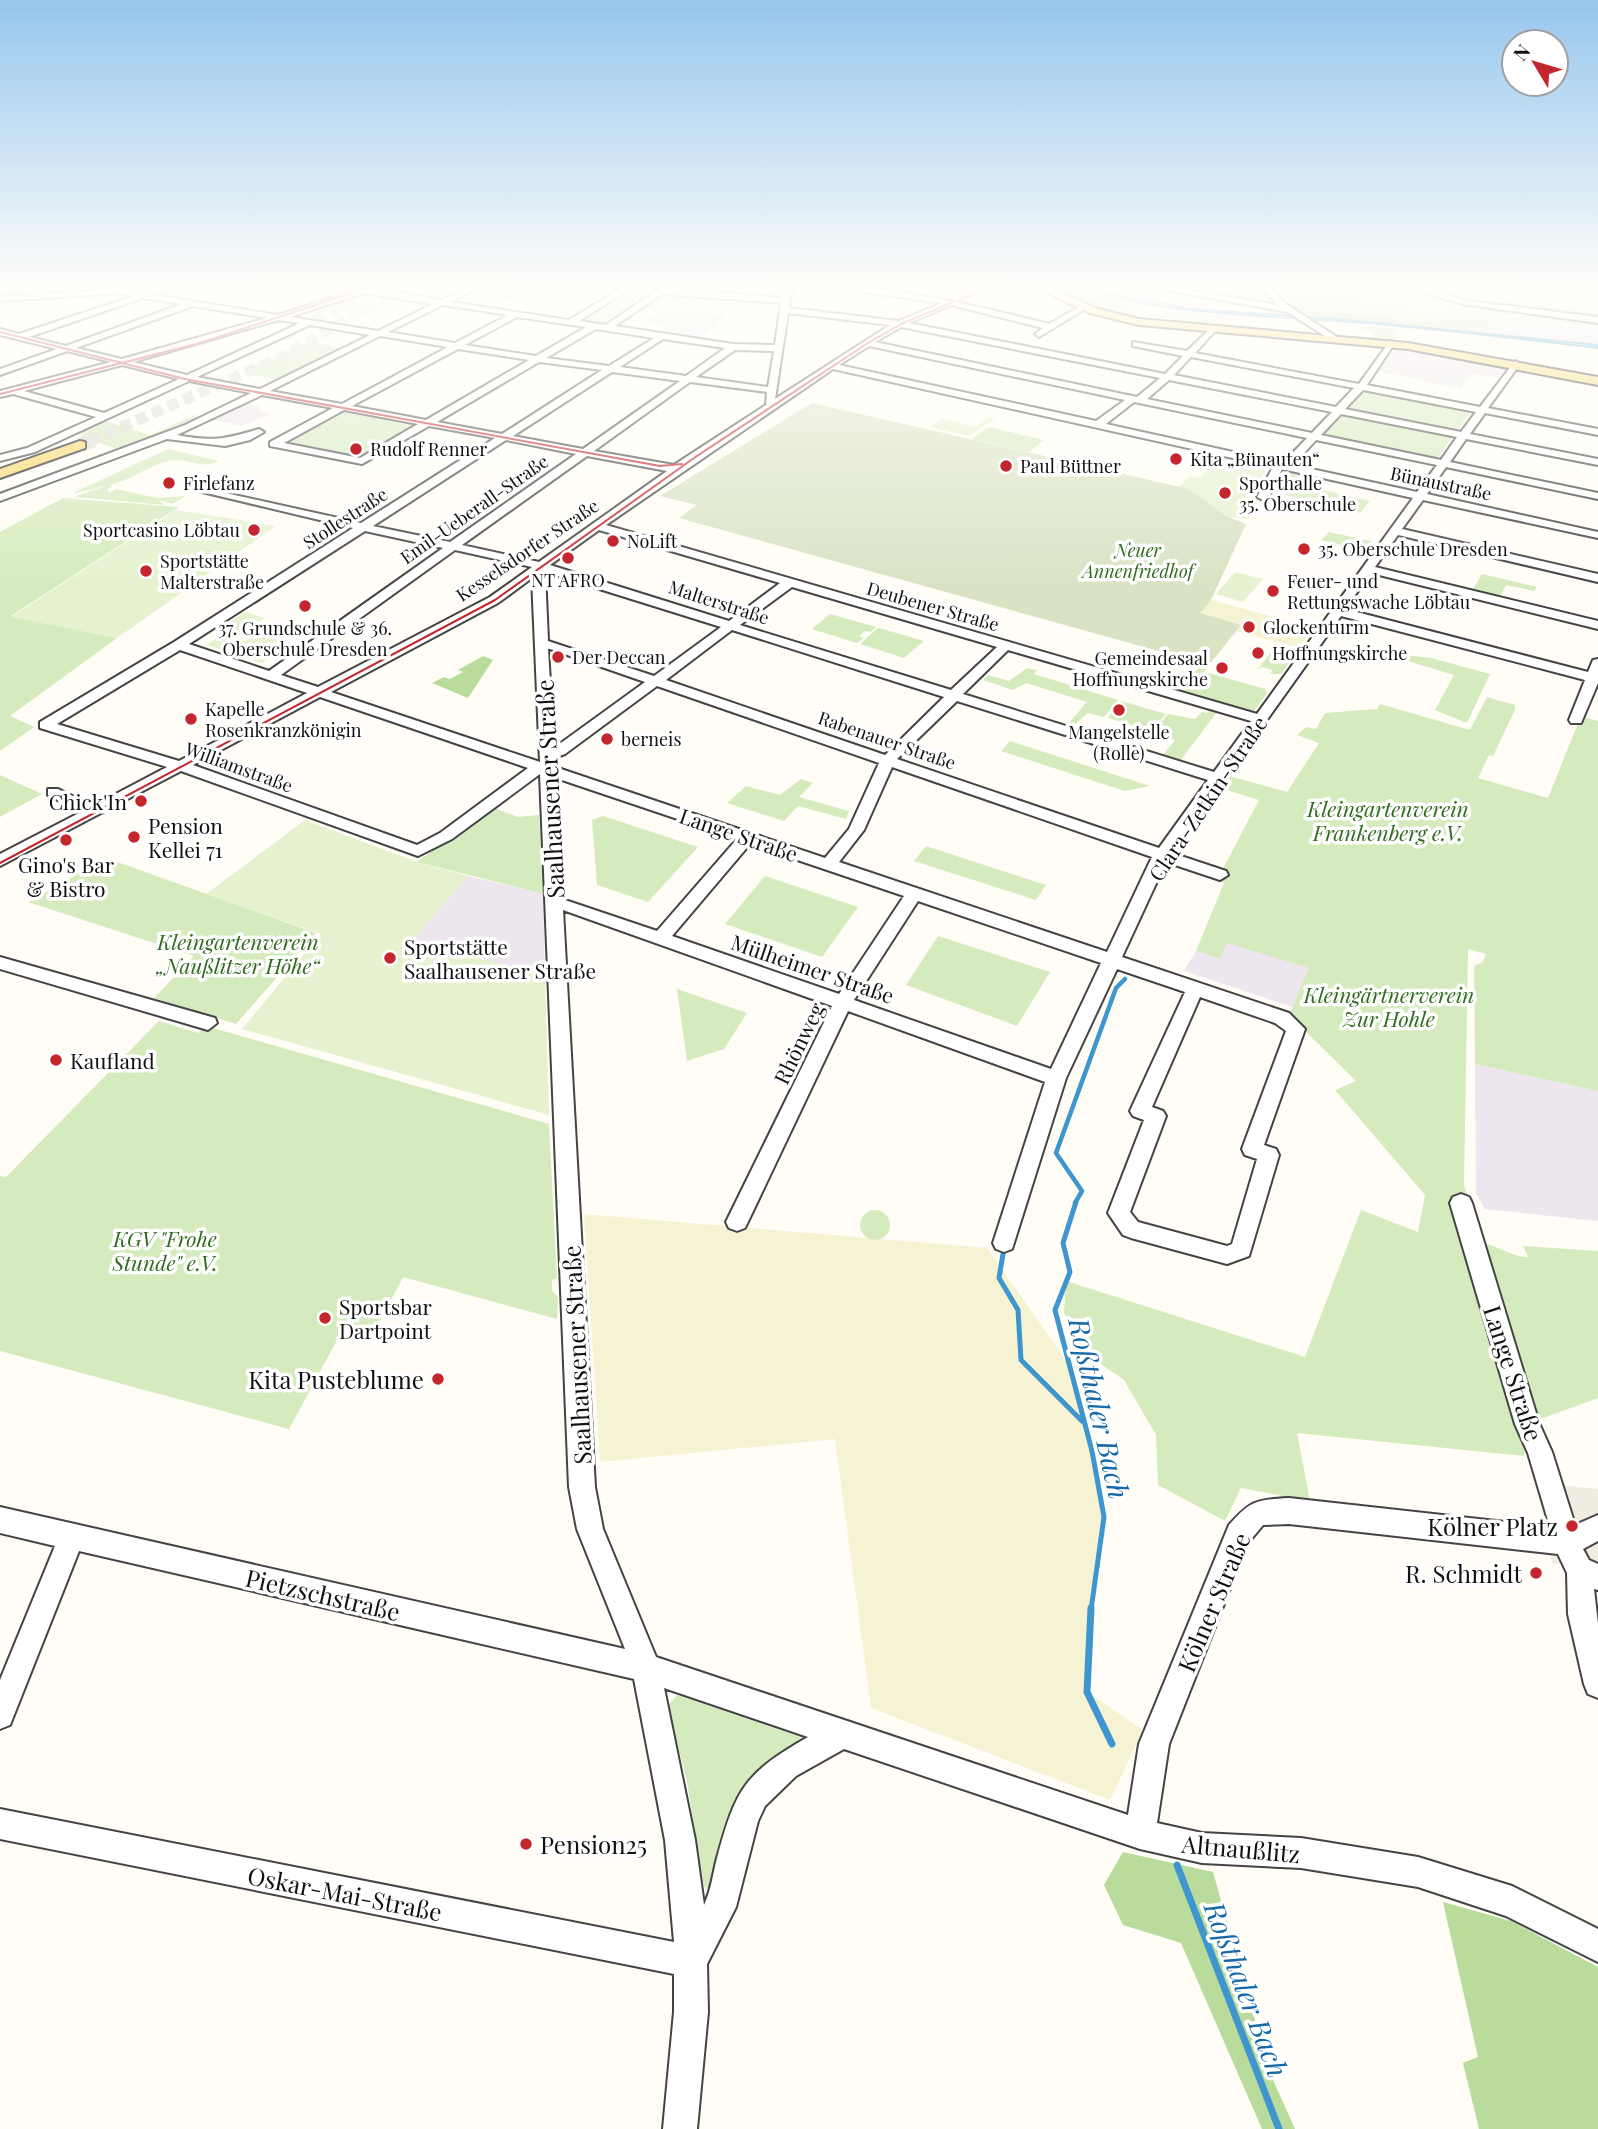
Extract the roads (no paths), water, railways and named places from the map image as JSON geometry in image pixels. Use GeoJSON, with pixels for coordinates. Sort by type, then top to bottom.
{"type":"FeatureCollection","features":[{"type":"Feature","properties":{"kind":"main road"},"geometry":{"type":"LineString","coordinates":[[0,467],[66,439]]}},
{"type":"Feature","properties":{"kind":"main road"},"geometry":{"type":"LineString","coordinates":[[0,474],[80,445]]}},
{"type":"Feature","properties":{"kind":"street"},"geometry":{"type":"LineString","coordinates":[[0,394],[29,386]]}},
{"type":"Feature","properties":{"kind":"street"},"geometry":{"type":"LineString","coordinates":[[0,458],[169,386]]}},
{"type":"Feature","properties":{"kind":"street"},"geometry":{"type":"LineString","coordinates":[[231,386],[676,469]]}},
{"type":"Feature","properties":{"kind":"street"},"geometry":{"type":"LineString","coordinates":[[2,496],[167,436],[273,386]]}},
{"type":"Feature","properties":{"kind":"street"},"geometry":{"type":"LineString","coordinates":[[381,386],[274,444],[362,461],[490,386]]}},
{"type":"Feature","properties":{"kind":"street","name":"Stollestraße"},"geometry":{"type":"LineString","coordinates":[[45,725],[179,645],[584,386]]}},
{"type":"Feature","properties":{"kind":"street","name":"Emil-Ueberall-Straße"},"geometry":{"type":"LineString","coordinates":[[270,676],[678,386]]}},
{"type":"Feature","properties":{"kind":"street"},"geometry":{"type":"LineString","coordinates":[[744,386],[772,390]]}},
{"type":"Feature","properties":{"kind":"street"},"geometry":{"type":"LineString","coordinates":[[769,407],[773,386]]}},
{"type":"Feature","properties":{"kind":"street","name":"Kesselsdorfer Straße"},"geometry":{"type":"LineString","coordinates":[[0,862],[494,600],[676,469],[800,386]]}},
{"type":"Feature","properties":{"kind":"street"},"geometry":{"type":"LineString","coordinates":[[924,386],[1098,425],[1139,400]]}},
{"type":"Feature","properties":{"kind":"street"},"geometry":{"type":"LineString","coordinates":[[941,390],[948,386]]}},
{"type":"Feature","properties":{"kind":"street"},"geometry":{"type":"LineString","coordinates":[[1074,386],[1598,496]]}},
{"type":"Feature","properties":{"kind":"street"},"geometry":{"type":"LineString","coordinates":[[1112,428],[1155,386]]}},
{"type":"Feature","properties":{"kind":"street"},"geometry":{"type":"LineString","coordinates":[[1219,386],[1598,462]]}},
{"type":"Feature","properties":{"kind":"street"},"geometry":{"type":"LineString","coordinates":[[1263,497],[1283,466],[1362,386]]}},
{"type":"Feature","properties":{"kind":"street"},"geometry":{"type":"LineString","coordinates":[[1364,386],[1598,432]]}},
{"type":"Feature","properties":{"kind":"street","name":"Clara-Zetkin-Straße"},"geometry":{"type":"LineString","coordinates":[[1004,1243],[1056,1078],[1110,960],[1163,854],[1499,386]]}},
{"type":"Feature","properties":{"kind":"street"},"geometry":{"type":"LineString","coordinates":[[958,394],[968,387]]}},
{"type":"Feature","properties":{"kind":"street"},"geometry":{"type":"LineString","coordinates":[[0,388],[104,416]]}},
{"type":"Feature","properties":{"kind":"street","name":"Bünaustraße"},"geometry":{"type":"LineString","coordinates":[[1098,425],[1598,535]]}},
{"type":"Feature","properties":{"kind":"street"},"geometry":{"type":"LineString","coordinates":[[167,436],[218,446],[239,442],[259,432]]}},
{"type":"Feature","properties":{"kind":"street"},"geometry":{"type":"LineString","coordinates":[[0,449],[12,455]]}},
{"type":"Feature","properties":{"kind":"street","name":"Malterstraße"},"geometry":{"type":"LineString","coordinates":[[202,489],[541,566],[1217,778]]}},
{"type":"Feature","properties":{"kind":"street","name":"Deubener Straße"},"geometry":{"type":"LineString","coordinates":[[597,526],[1260,719]]}},
{"type":"Feature","properties":{"kind":"street"},"geometry":{"type":"LineString","coordinates":[[1395,531],[1598,578]]}},
{"type":"Feature","properties":{"kind":"street","name":"Saalhausener Straße"},"geometry":{"type":"LineString","coordinates":[[541,566],[538,575],[546,762],[582,1487],[590,1529],[646,1668],[680,1840],[690,1921],[691,2012],[680,2129]]}},
{"type":"Feature","properties":{"kind":"street"},"geometry":{"type":"LineString","coordinates":[[1368,569],[1598,625]]}},
{"type":"Feature","properties":{"kind":"street"},"geometry":{"type":"LineString","coordinates":[[418,851],[437,842],[790,582]]}},
{"type":"Feature","properties":{"kind":"street"},"geometry":{"type":"LineString","coordinates":[[1337,611],[1595,678]]}},
{"type":"Feature","properties":{"kind":"street","name":"Lange Straße"},"geometry":{"type":"LineString","coordinates":[[179,645],[320,693],[546,762],[748,836],[1282,1018],[1296,1029],[1252,1149],[1269,1155],[1241,1250],[1227,1255],[1132,1229],[1118,1213],[1156,1116],[1140,1111],[1195,989]]}},
{"type":"Feature","properties":{"kind":"street","name":"Rabenauer Straße"},"geometry":{"type":"LineString","coordinates":[[541,645],[551,645],[655,680],[1220,875]]}},
{"type":"Feature","properties":{"kind":"street"},"geometry":{"type":"LineString","coordinates":[[829,864],[856,830],[887,761],[1006,645]]}},
{"type":"Feature","properties":{"kind":"street"},"geometry":{"type":"LineString","coordinates":[[1576,720],[1595,678],[1598,663]]}},
{"type":"Feature","properties":{"kind":"street","name":"Williamstraße"},"geometry":{"type":"LineString","coordinates":[[45,725],[181,766],[418,851]]}},
{"type":"Feature","properties":{"kind":"street"},"geometry":{"type":"LineString","coordinates":[[53,792],[93,812]]}},
{"type":"Feature","properties":{"kind":"street"},"geometry":{"type":"LineString","coordinates":[[660,938],[748,836]]}},
{"type":"Feature","properties":{"kind":"street","name":"Rhönweg"},"geometry":{"type":"LineString","coordinates":[[737,1222],[843,1002],[915,893]]}},
{"type":"Feature","properties":{"kind":"street","name":"Mülheimer Straße"},"geometry":{"type":"LineString","coordinates":[[555,904],[567,905],[1056,1078]]}},
{"type":"Feature","properties":{"kind":"street"},"geometry":{"type":"LineString","coordinates":[[0,963],[208,1023]]}},
{"type":"Feature","properties":{"kind":"street","name":"Lange Straße"},"geometry":{"type":"LineString","coordinates":[[1461,1203],[1527,1424],[1539,1452],[1568,1542],[1589,1573]]}},
{"type":"Feature","properties":{"kind":"street","name":"Kölner Straße"},"geometry":{"type":"LineString","coordinates":[[1140,1834],[1154,1744],[1238,1534],[1257,1513],[1289,1511],[1568,1542]]}},
{"type":"Feature","properties":{"kind":"street","name":"Pietzschstraße"},"geometry":{"type":"LineString","coordinates":[[0,1520],[646,1668]]}},
{"type":"Feature","properties":{"kind":"street"},"geometry":{"type":"LineString","coordinates":[[1568,1542],[1598,1528]]}},
{"type":"Feature","properties":{"kind":"street"},"geometry":{"type":"LineString","coordinates":[[0,1715],[72,1537]]}},
{"type":"Feature","properties":{"kind":"street"},"geometry":{"type":"LineString","coordinates":[[1589,1573],[1582,1614],[1598,1684]]}},
{"type":"Feature","properties":{"kind":"street","name":"Altnaußlitz"},"geometry":{"type":"LineString","coordinates":[[646,1668],[1140,1834],[1202,1848],[1301,1853],[1418,1872],[1511,1902],[1598,1946]]}},
{"type":"Feature","properties":{"kind":"street"},"geometry":{"type":"LineString","coordinates":[[690,1961],[720,1907],[743,1819],[754,1795],[786,1766],[844,1733]]}},
{"type":"Feature","properties":{"kind":"street","name":"Oskar-Mai-Straße"},"geometry":{"type":"LineString","coordinates":[[0,1824],[690,1961]]}},
{"type":"Feature","properties":{"kind":"waterway","name":"Roßthaler Bach"},"geometry":{"type":"LineString","coordinates":[[1075,1203],[1082,1191],[1056,1153],[1116,988],[1125,979]]}},
{"type":"Feature","properties":{"kind":"waterway","name":"Roßthaler Bach"},"geometry":{"type":"LineString","coordinates":[[1076,1202],[1063,1243],[1070,1272],[1055,1310],[1092,1451],[1104,1517],[1091,1610]]}},
{"type":"Feature","properties":{"kind":"waterway"},"geometry":{"type":"LineString","coordinates":[[1003,1254],[999,1278],[1018,1310],[1021,1360],[1082,1421]]}},
{"type":"Feature","properties":{"kind":"waterway","name":"Roßthaler Bach"},"geometry":{"type":"LineString","coordinates":[[1091,1608],[1087,1692],[1112,1744]]}},
{"type":"Feature","properties":{"kind":"waterway","name":"Roßthaler Bach"},"geometry":{"type":"LineString","coordinates":[[1177,1865],[1279,2129]]}},
{"type":"Feature","properties":{"kind":"tunnel"},"geometry":{"type":"LineString","coordinates":[[90,441],[215,386]]}},
{"type":"Feature","properties":{"kind":"tunnel"},"geometry":{"type":"LineString","coordinates":[[90,441],[95,439]]}},
{"type":"Feature","properties":{"kind":"tunnel"},"geometry":{"type":"LineString","coordinates":[[80,445],[90,441]]}},
{"type":"Feature","properties":{"kind":"tram line"},"geometry":{"type":"LineString","coordinates":[[0,394],[30,386]]}},
{"type":"Feature","properties":{"kind":"tram line"},"geometry":{"type":"LineString","coordinates":[[225,386],[660,466],[682,464]]}},
{"type":"Feature","properties":{"kind":"tram line"},"geometry":{"type":"LineString","coordinates":[[0,863],[495,600],[694,458],[802,386]]}},
{"type":"Feature","properties":{"kind":"place","name":"Rudolf Renner"},"geometry":{"type":"Point","coordinates":[356,449]}},
{"type":"Feature","properties":{"kind":"place","name":"Kita „Bünauten“"},"geometry":{"type":"Point","coordinates":[1176,459]}},
{"type":"Feature","properties":{"kind":"place","name":"Paul Büttner"},"geometry":{"type":"Point","coordinates":[1006,466]}},
{"type":"Feature","properties":{"kind":"place","name":"Firlefanz"},"geometry":{"type":"Point","coordinates":[169,483]}},
{"type":"Feature","properties":{"kind":"place","name":"Sporthalle 35. Oberschule"},"geometry":{"type":"Point","coordinates":[1225,493]}},
{"type":"Feature","properties":{"kind":"place","name":"Sportcasino Löbtau"},"geometry":{"type":"Point","coordinates":[254,530]}},
{"type":"Feature","properties":{"kind":"place","name":"NoLift"},"geometry":{"type":"Point","coordinates":[613,541]}},
{"type":"Feature","properties":{"kind":"place","name":"35. Oberschule Dresden"},"geometry":{"type":"Point","coordinates":[1304,549]}},
{"type":"Feature","properties":{"kind":"place","name":"NT AFRO"},"geometry":{"type":"Point","coordinates":[568,558]}},
{"type":"Feature","properties":{"kind":"place","name":"Sportstätte Malterstraße"},"geometry":{"type":"Point","coordinates":[146,571]}},
{"type":"Feature","properties":{"kind":"place","name":"Feuer- und Rettungswache Löbtau"},"geometry":{"type":"Point","coordinates":[1273,591]}},
{"type":"Feature","properties":{"kind":"place","name":"37. Grundschule & 36. Oberschule Dresden"},"geometry":{"type":"Point","coordinates":[305,606]}},
{"type":"Feature","properties":{"kind":"place","name":"Glockenturm"},"geometry":{"type":"Point","coordinates":[1249,627]}},
{"type":"Feature","properties":{"kind":"place","name":"Hoffnungskirche"},"geometry":{"type":"Point","coordinates":[1258,653]}},
{"type":"Feature","properties":{"kind":"place","name":"Der Deccan"},"geometry":{"type":"Point","coordinates":[558,657]}},
{"type":"Feature","properties":{"kind":"place","name":"Gemeindesaal Hoffnungskirche"},"geometry":{"type":"Point","coordinates":[1222,668]}},
{"type":"Feature","properties":{"kind":"place","name":"Mangelstelle (Rolle)"},"geometry":{"type":"Point","coordinates":[1119,710]}},
{"type":"Feature","properties":{"kind":"place","name":"Kapelle Rosenkranzkönigin"},"geometry":{"type":"Point","coordinates":[191,719]}},
{"type":"Feature","properties":{"kind":"place","name":"berneis"},"geometry":{"type":"Point","coordinates":[607,739]}},
{"type":"Feature","properties":{"kind":"place","name":"Chick'In"},"geometry":{"type":"Point","coordinates":[141,801]}},
{"type":"Feature","properties":{"kind":"place","name":"Pension Kellei 71"},"geometry":{"type":"Point","coordinates":[134,837]}},
{"type":"Feature","properties":{"kind":"place","name":"Gino's Bar & Bistro"},"geometry":{"type":"Point","coordinates":[66,840]}},
{"type":"Feature","properties":{"kind":"place","name":"Sportstätte Saalhausener Straße"},"geometry":{"type":"Point","coordinates":[390,958]}},
{"type":"Feature","properties":{"kind":"place","name":"Kaufland"},"geometry":{"type":"Point","coordinates":[56,1060]}},
{"type":"Feature","properties":{"kind":"place","name":"Sportsbar Dartpoint"},"geometry":{"type":"Point","coordinates":[325,1318]}},
{"type":"Feature","properties":{"kind":"place","name":"Kita Pusteblume"},"geometry":{"type":"Point","coordinates":[438,1379]}},
{"type":"Feature","properties":{"kind":"place","name":"Kölner Platz"},"geometry":{"type":"Point","coordinates":[1572,1526]}},
{"type":"Feature","properties":{"kind":"place","name":"R. Schmidt"},"geometry":{"type":"Point","coordinates":[1536,1573]}},
{"type":"Feature","properties":{"kind":"place","name":"Pension25"},"geometry":{"type":"Point","coordinates":[526,1844]}},
{"type":"Feature","properties":{"kind":"park label","name":"Neuer Annenfriedhof"},"geometry":{"type":"Point","coordinates":[1138,560]}},
{"type":"Feature","properties":{"kind":"park label","name":"Kleingartenverein Frankenberg e.V."},"geometry":{"type":"Point","coordinates":[1388,820]}},
{"type":"Feature","properties":{"kind":"park label","name":"Kleingartenverein „Naußlitzer Höhe“"},"geometry":{"type":"Point","coordinates":[238,953]}},
{"type":"Feature","properties":{"kind":"park label","name":"Kleingärtnerverein Zur Hohle"},"geometry":{"type":"Point","coordinates":[1389,1006]}},
{"type":"Feature","properties":{"kind":"park label","name":"KGV \"Frohe Stunde\" e.V."},"geometry":{"type":"Point","coordinates":[165,1250]}}]}
